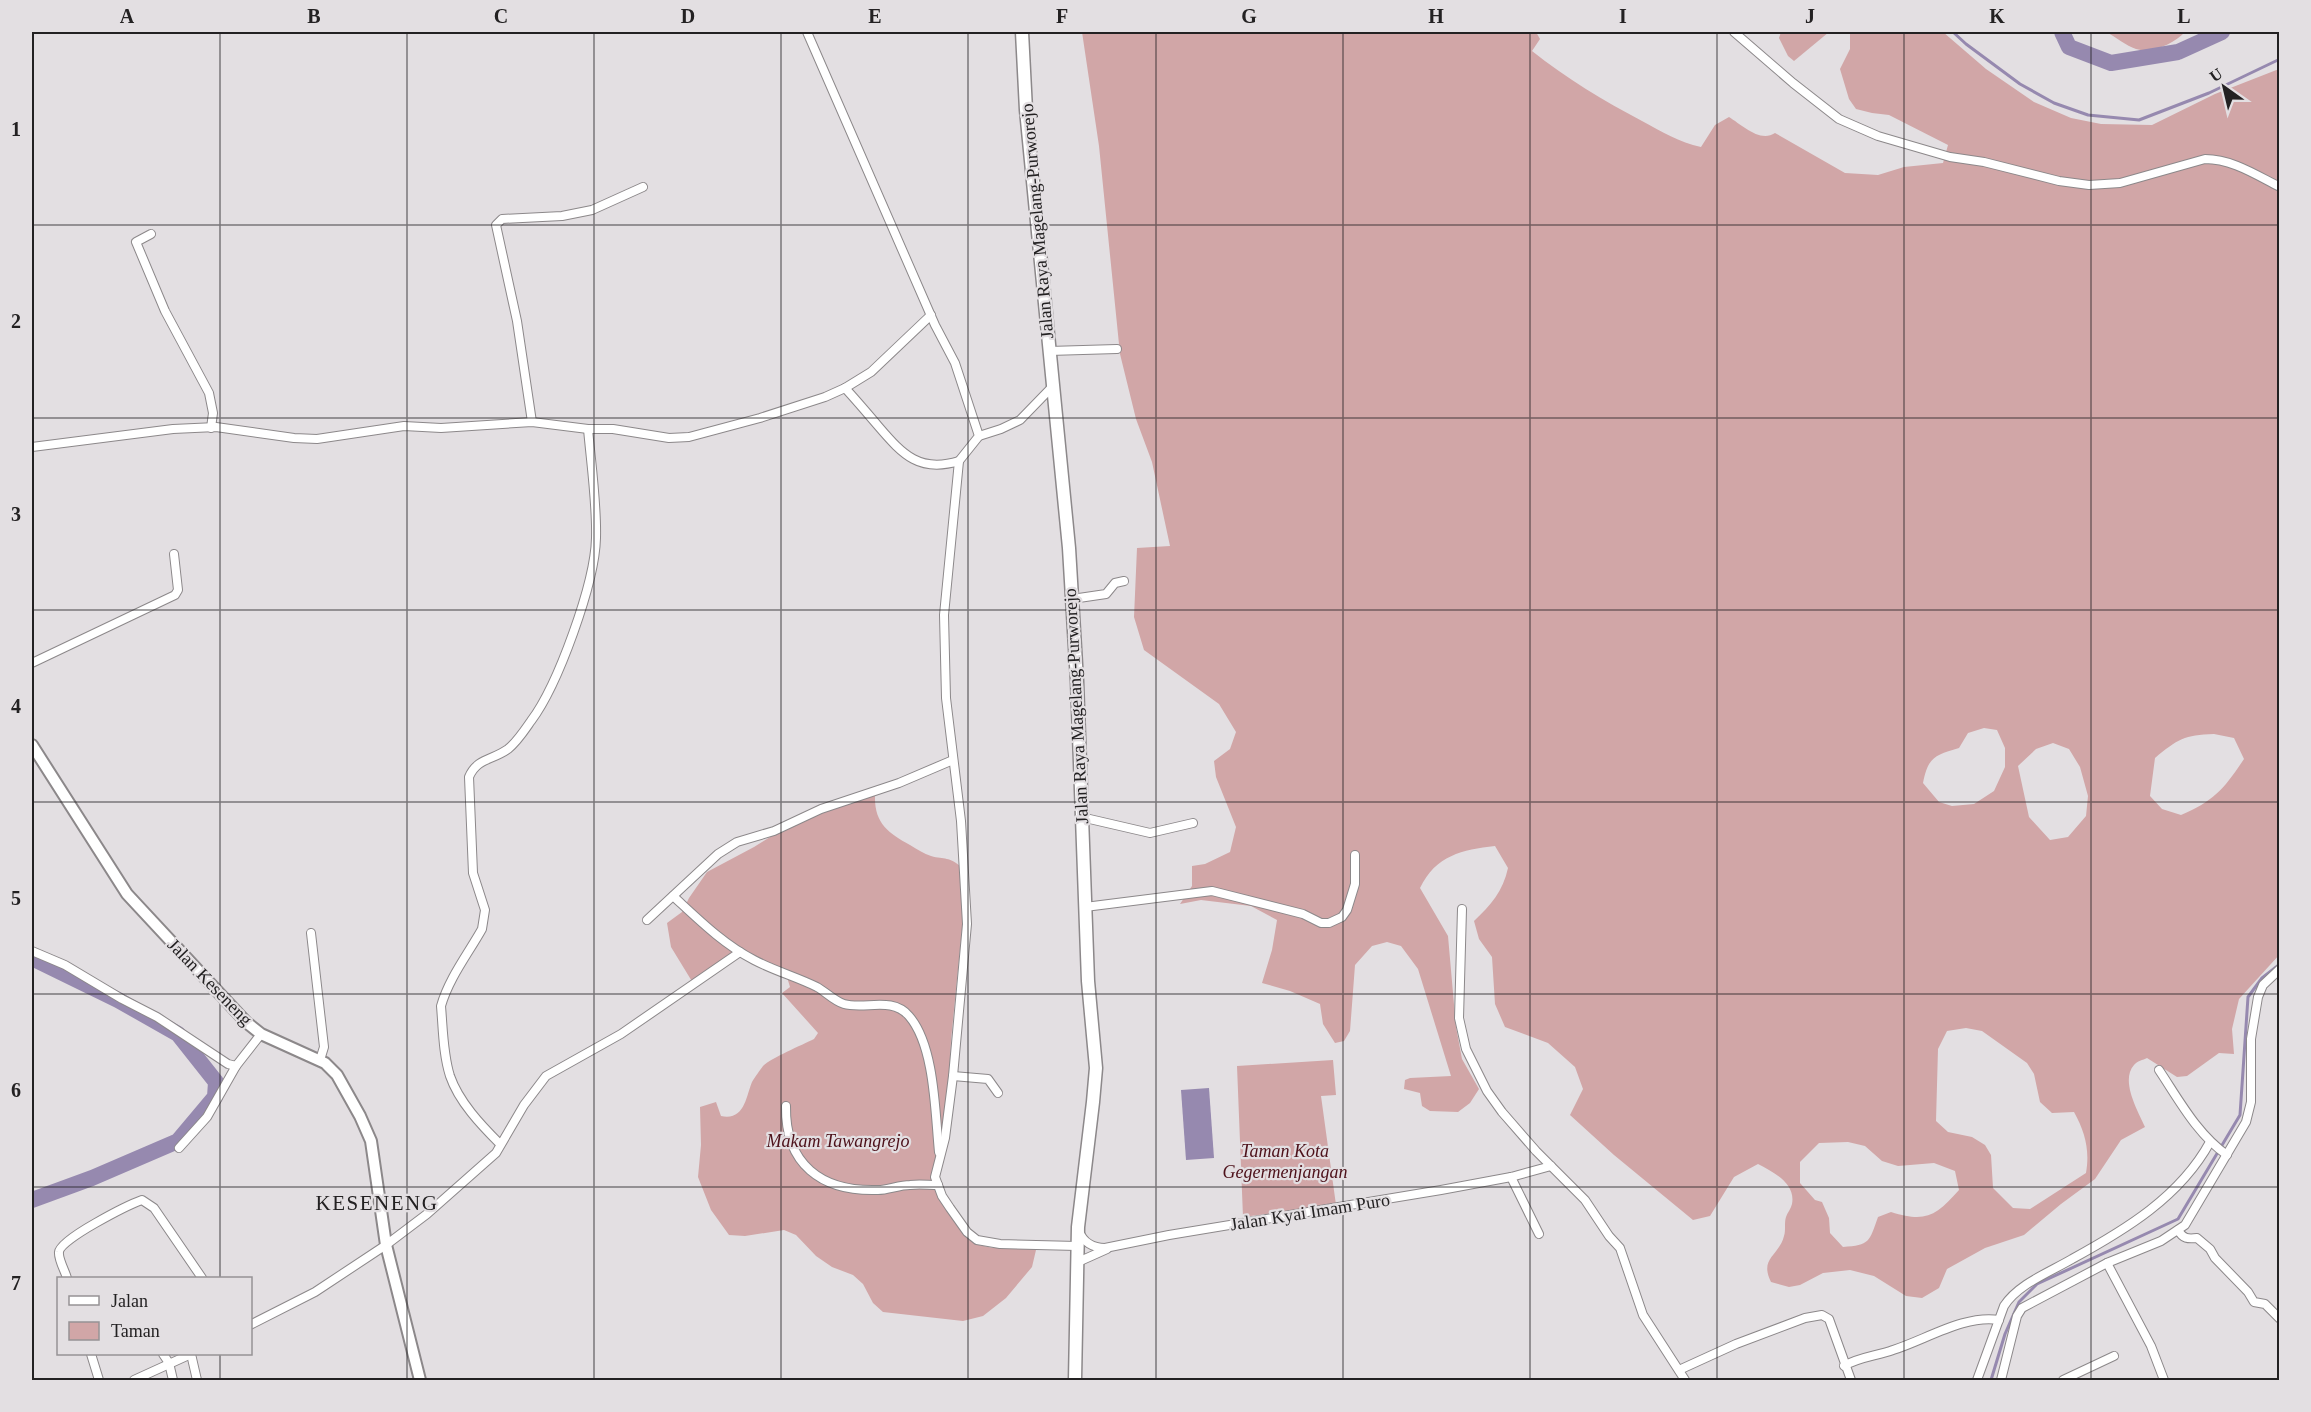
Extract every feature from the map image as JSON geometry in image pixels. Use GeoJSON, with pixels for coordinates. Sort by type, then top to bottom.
{"type":"FeatureCollection","features":[{"type":"Feature","properties":{"kind":"main road","name":"Jalan Raya Magelang-Purworejo"},"geometry":{"type":"LineString","coordinates":[[1022,32],[1026,110],[1054,385],[1072,599],[1088,981],[1096,1068],[1094,1102],[1078,1227],[1075,1380]]}},
{"type":"Feature","properties":{"kind":"street"},"geometry":{"type":"LineString","coordinates":[[807,32],[931,315],[955,363],[979,436]]}},
{"type":"Feature","properties":{"kind":"street"},"geometry":{"type":"LineString","coordinates":[[1734,32],[1839,119],[1906,145],[2059,181],[2089,185],[2120,183],[2185,164],[2216,159],[2229,162],[2280,187]]}},
{"type":"Feature","properties":{"kind":"street"},"geometry":{"type":"LineString","coordinates":[[532,422],[517,321],[496,225],[502,219],[562,216],[592,210],[643,187]]}},
{"type":"Feature","properties":{"kind":"street"},"geometry":{"type":"LineString","coordinates":[[151,234],[136,242],[165,311],[209,393],[213,413],[211,428]]}},
{"type":"Feature","properties":{"kind":"street"},"geometry":{"type":"LineString","coordinates":[[32,447],[173,429],[211,428],[317,439],[404,426],[441,428],[532,422],[588,429],[613,429],[669,438],[689,437],[760,418],[825,397],[845,388],[871,372],[931,315]]}},
{"type":"Feature","properties":{"kind":"street"},"geometry":{"type":"LineString","coordinates":[[1049,351],[1117,349]]}},
{"type":"Feature","properties":{"kind":"street"},"geometry":{"type":"LineString","coordinates":[[1054,385],[1020,420],[979,436],[959,461],[943,633],[946,698],[961,821],[967,915],[953,1076],[945,1138],[935,1173],[938,1185],[950,1208],[967,1232],[976,1240],[1000,1244],[1077,1246]]}},
{"type":"Feature","properties":{"kind":"street"},"geometry":{"type":"LineString","coordinates":[[845,388],[907,456],[925,464],[948,464],[959,461]]}},
{"type":"Feature","properties":{"kind":"street"},"geometry":{"type":"LineString","coordinates":[[500,1144],[479,1124],[451,1078],[446,1057],[441,1006],[448,986],[485,920],[485,910],[473,873],[469,777],[473,767],[481,761],[510,748],[537,714],[578,618],[596,539],[588,429]]}},
{"type":"Feature","properties":{"kind":"street"},"geometry":{"type":"LineString","coordinates":[[32,663],[175,595],[178,590],[174,554]]}},
{"type":"Feature","properties":{"kind":"street"},"geometry":{"type":"LineString","coordinates":[[1072,599],[1106,594],[1115,583],[1124,580]]}},
{"type":"Feature","properties":{"kind":"street","name":"Jalan Keseneng"},"geometry":{"type":"LineString","coordinates":[[32,745],[127,894],[229,1005],[261,1034],[320,1060],[337,1075],[343,1084],[371,1141],[386,1245],[420,1380]]}},
{"type":"Feature","properties":{"kind":"street"},"geometry":{"type":"LineString","coordinates":[[647,920],[718,854],[737,842],[774,831],[821,809],[899,783],[953,760]]}},
{"type":"Feature","properties":{"kind":"street"},"geometry":{"type":"LineString","coordinates":[[1081,817],[1150,832],[1193,823]]}},
{"type":"Feature","properties":{"kind":"street"},"geometry":{"type":"LineString","coordinates":[[1085,907],[1212,891],[1303,914],[1321,923],[1329,923],[1342,917],[1347,910],[1354,884],[1355,855]]}},
{"type":"Feature","properties":{"kind":"street"},"geometry":{"type":"LineString","coordinates":[[673,896],[713,933],[754,960],[817,987],[842,1003],[884,1004],[901,1010],[910,1017],[926,1048],[930,1066],[939,1156]]}},
{"type":"Feature","properties":{"kind":"street"},"geometry":{"type":"LineString","coordinates":[[1462,909],[1459,1018],[1466,1049],[1487,1091],[1502,1112],[1585,1200],[1609,1236],[1620,1248],[1643,1315],[1685,1380]]}},
{"type":"Feature","properties":{"kind":"street"},"geometry":{"type":"LineString","coordinates":[[311,933],[324,1047],[320,1060]]}},
{"type":"Feature","properties":{"kind":"street"},"geometry":{"type":"LineString","coordinates":[[32,951],[65,965],[157,1017],[228,1064],[236,1066]]}},
{"type":"Feature","properties":{"kind":"street"},"geometry":{"type":"LineString","coordinates":[[252,1324],[315,1292],[386,1245],[427,1214],[496,1153],[535,1089],[546,1076],[621,1034],[740,952]]}},
{"type":"Feature","properties":{"kind":"street"},"geometry":{"type":"LineString","coordinates":[[2001,1380],[2019,1312],[2107,1263],[2161,1241],[2185,1225],[2246,1122],[2249,1111],[2251,1039],[2258,997],[2263,985],[2280,969]]}},
{"type":"Feature","properties":{"kind":"street"},"geometry":{"type":"LineString","coordinates":[[179,1148],[207,1117],[236,1066],[261,1034]]}},
{"type":"Feature","properties":{"kind":"street"},"geometry":{"type":"LineString","coordinates":[[2159,1070],[2212,1144],[2226,1154]]}},
{"type":"Feature","properties":{"kind":"street"},"geometry":{"type":"LineString","coordinates":[[953,1076],[988,1078],[998,1093]]}},
{"type":"Feature","properties":{"kind":"street"},"geometry":{"type":"LineString","coordinates":[[786,1106],[786,1124],[792,1144],[806,1167],[824,1180],[851,1188],[878,1190],[909,1185],[938,1185]]}},
{"type":"Feature","properties":{"kind":"street"},"geometry":{"type":"LineString","coordinates":[[1977,1380],[2004,1306],[2015,1294],[2032,1282],[2101,1244],[2148,1212],[2175,1190],[2212,1144]]}},
{"type":"Feature","properties":{"kind":"street","name":"Jalan Kyai Imam Puro"},"geometry":{"type":"LineString","coordinates":[[1078,1227],[1082,1238],[1100,1248],[1511,1177],[1551,1166]]}},
{"type":"Feature","properties":{"kind":"street"},"geometry":{"type":"LineString","coordinates":[[1511,1177],[1539,1234]]}},
{"type":"Feature","properties":{"kind":"street"},"geometry":{"type":"LineString","coordinates":[[67,1277],[59,1254],[62,1246],[98,1222],[142,1200],[154,1208],[201,1277]]}},
{"type":"Feature","properties":{"kind":"street"},"geometry":{"type":"LineString","coordinates":[[2178,1230],[2181,1236],[2197,1238],[2248,1292],[2254,1302],[2265,1304],[2280,1319]]}},
{"type":"Feature","properties":{"kind":"street"},"geometry":{"type":"LineString","coordinates":[[1078,1262],[1114,1246]]}},
{"type":"Feature","properties":{"kind":"street"},"geometry":{"type":"LineString","coordinates":[[2107,1263],[2151,1346],[2164,1380]]}},
{"type":"Feature","properties":{"kind":"street"},"geometry":{"type":"LineString","coordinates":[[1678,1370],[1785,1325],[1822,1315],[1829,1319],[1844,1366],[1851,1380]]}},
{"type":"Feature","properties":{"kind":"street"},"geometry":{"type":"LineString","coordinates":[[1844,1366],[1855,1360],[1904,1347],[1968,1322],[1990,1318],[1999,1320]]}},
{"type":"Feature","properties":{"kind":"street"},"geometry":{"type":"LineString","coordinates":[[92,1355],[99,1380]]}},
{"type":"Feature","properties":{"kind":"street"},"geometry":{"type":"LineString","coordinates":[[164,1355],[170,1363],[173,1380]]}},
{"type":"Feature","properties":{"kind":"street"},"geometry":{"type":"LineString","coordinates":[[134,1380],[187,1355]]}},
{"type":"Feature","properties":{"kind":"street"},"geometry":{"type":"LineString","coordinates":[[191,1355],[197,1380]]}},
{"type":"Feature","properties":{"kind":"street"},"geometry":{"type":"LineString","coordinates":[[2063,1380],[2114,1356]]}},
{"type":"Feature","properties":{"kind":"green space"},"geometry":{"type":"Polygon","coordinates":[[[1082,32],[1536,32],[1540,39],[1532,51],[1545,61],[1599,97],[1678,139],[1701,147],[1715,125],[1729,117],[1757,134],[1769,136],[1775,133],[1845,173],[1878,175],[1904,167],[1943,163],[1948,145],[1889,115],[1856,109],[1849,99],[1840,69],[1850,49],[1850,32],[1943,32],[1986,69],[2034,102],[2071,118],[2101,124],[2152,125],[2215,94],[2279,69],[2280,954],[2239,999],[2232,1029],[2234,1054],[2219,1053],[2187,1076],[2177,1077],[2147,1058],[2135,1064],[2130,1072],[2129,1087],[2145,1127],[2121,1140],[2095,1179],[2024,1235],[1985,1248],[1947,1269],[1939,1288],[1922,1298],[1906,1296],[1874,1276],[1850,1270],[1823,1273],[1800,1285],[1789,1287],[1771,1282],[1767,1268],[1782,1243],[1786,1217],[1792,1204],[1790,1190],[1782,1179],[1758,1164],[1734,1177],[1710,1216],[1693,1220],[1614,1155],[1570,1115],[1583,1089],[1575,1067],[1548,1043],[1505,1027],[1495,1004],[1492,957],[1479,939],[1474,921],[1495,897],[1506,876],[1508,868],[1495,846],[1461,852],[1442,861],[1426,877],[1420,888],[1448,936],[1456,1027],[1462,1059],[1479,1089],[1470,1103],[1458,1112],[1430,1111],[1422,1106],[1420,1093],[1404,1089],[1405,1080],[1410,1078],[1451,1076],[1418,969],[1401,946],[1387,942],[1372,946],[1355,965],[1350,1031],[1344,1041],[1335,1043],[1323,1024],[1320,1004],[1290,991],[1262,983],[1272,950],[1277,920],[1251,906],[1201,900],[1180,904],[1192,886],[1192,866],[1205,864],[1230,852],[1236,827],[1216,777],[1214,761],[1230,749],[1236,732],[1219,704],[1144,650],[1134,617],[1137,548],[1170,546],[1152,462],[1136,419],[1120,354],[1099,146],[1082,32]],[[1984,728],[1968,733],[1959,748],[1938,755],[1927,768],[1923,783],[1939,802],[1952,806],[1974,804],[1994,791],[2005,767],[2005,748],[1997,730],[1984,728]],[[2214,734],[2182,739],[2155,758],[2150,796],[2162,809],[2181,815],[2202,805],[2224,786],[2244,759],[2234,738],[2214,734]],[[2053,743],[2036,749],[2018,766],[2029,817],[2050,840],[2068,837],[2086,816],[2088,796],[2080,767],[2069,749],[2053,743]],[[1966,1028],[1947,1031],[1938,1049],[1936,1121],[1948,1132],[1972,1137],[1985,1145],[1991,1155],[1993,1188],[2013,1208],[2030,1209],[2086,1173],[2086,1141],[2074,1112],[2052,1113],[2040,1102],[2034,1074],[2027,1063],[1982,1031],[1966,1028]],[[1848,1142],[1819,1143],[1800,1162],[1800,1183],[1815,1200],[1822,1202],[1829,1218],[1830,1233],[1843,1247],[1859,1245],[1867,1241],[1878,1217],[1891,1212],[1913,1217],[1930,1215],[1944,1206],[1959,1190],[1955,1171],[1934,1163],[1898,1166],[1882,1161],[1865,1146],[1848,1142]]]}},
{"type":"Feature","properties":{"kind":"green space"},"geometry":{"type":"Polygon","coordinates":[[[1781,32],[1829,32],[1794,61],[1788,56],[1779,38],[1781,32]]]}},
{"type":"Feature","properties":{"kind":"green space"},"geometry":{"type":"Polygon","coordinates":[[[2106,32],[2185,32],[2157,49],[2143,50],[2128,46],[2106,32]]]}},
{"type":"Feature","properties":{"kind":"green space","name":"Makam Tawangrejo"},"geometry":{"type":"Polygon","coordinates":[[[875,795],[877,813],[889,831],[926,854],[950,860],[961,867],[964,909],[951,1040],[949,1094],[936,1156],[939,1187],[967,1231],[979,1245],[993,1248],[1028,1246],[1036,1250],[1032,1267],[1006,1298],[983,1316],[963,1321],[883,1312],[873,1303],[863,1284],[853,1275],[832,1267],[816,1256],[796,1235],[784,1230],[745,1236],[729,1235],[711,1210],[698,1177],[701,1145],[700,1107],[716,1102],[721,1116],[735,1115],[743,1106],[752,1082],[763,1066],[814,1039],[818,1033],[782,993],[790,987],[787,977],[749,960],[736,956],[693,983],[671,947],[667,923],[682,912],[707,872],[754,847],[816,809],[875,795]]]}},
{"type":"Feature","properties":{"kind":"green space","name":"Taman Kota Gegermenjangan"},"geometry":{"type":"Polygon","coordinates":[[[1333,1060],[1336,1095],[1321,1096],[1336,1205],[1243,1217],[1237,1066],[1333,1060]]]}},
{"type":"Feature","properties":{"kind":"shaded area"},"geometry":{"type":"Polygon","coordinates":[[[1209,1088],[1214,1158],[1186,1160],[1181,1090],[1209,1088]]]}},
{"type":"Feature","properties":{"kind":"waterway"},"geometry":{"type":"LineString","coordinates":[[1953,32],[2020,84],[2054,103],[2088,115],[2139,120],[2209,93],[2280,59]]}},
{"type":"Feature","properties":{"kind":"waterway"},"geometry":{"type":"LineString","coordinates":[[2062,32],[2069,47],[2111,63],[2178,52],[2222,32]]}},
{"type":"Feature","properties":{"kind":"waterway"},"geometry":{"type":"LineString","coordinates":[[32,958],[118,1000],[178,1034],[216,1082],[215,1097],[178,1141],[92,1178],[32,1200]]}},
{"type":"Feature","properties":{"kind":"waterway"},"geometry":{"type":"LineString","coordinates":[[1991,1380],[2005,1334],[2019,1302],[2037,1284],[2178,1219],[2240,1115],[2248,997],[2262,978],[2280,964]]}},
{"type":"Feature","properties":{"kind":"district","name":"KESENENG"},"geometry":{"type":"Point","coordinates":[377,1203]}}]}
